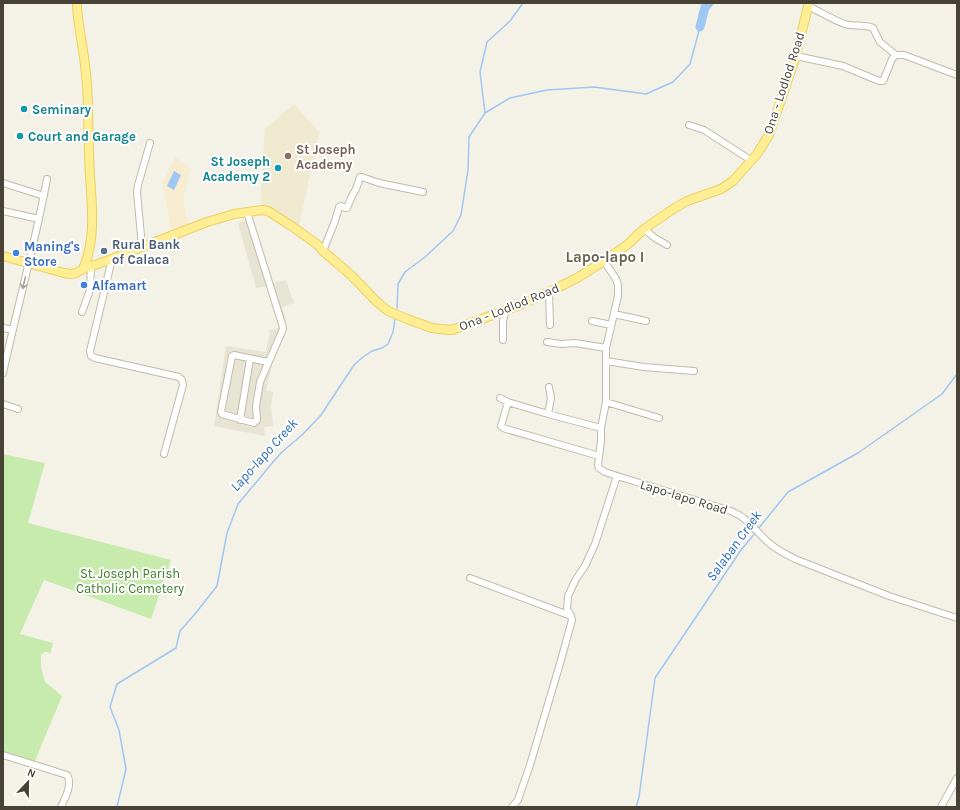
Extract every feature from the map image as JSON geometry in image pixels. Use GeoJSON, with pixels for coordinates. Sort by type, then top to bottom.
{"type":"FeatureCollection","features":[{"type":"Feature","properties":{"kind":"main road"},"geometry":{"type":"LineString","coordinates":[[77,3],[77,15],[84,52],[87,86],[92,210],[90,250],[87,260],[87,268]]}},
{"type":"Feature","properties":{"kind":"main road","name":"Ona - Lodlod Road"},"geometry":{"type":"LineString","coordinates":[[3,256],[71,274],[207,222],[234,214],[262,210],[273,213],[318,245],[388,311],[432,328],[450,330],[455,329],[520,305],[577,278],[604,262],[644,229],[673,209],[687,201],[721,189],[733,181],[752,161],[769,135],[796,56],[808,4]]}},
{"type":"Feature","properties":{"kind":"street"},"geometry":{"type":"LineString","coordinates":[[808,4],[845,24],[869,26],[873,28],[880,42],[896,55],[904,55],[957,75]]}},
{"type":"Feature","properties":{"kind":"street"},"geometry":{"type":"LineString","coordinates":[[796,56],[843,66],[882,81],[892,59],[896,55]]}},
{"type":"Feature","properties":{"kind":"street"},"geometry":{"type":"LineString","coordinates":[[689,125],[704,130],[752,161]]}},
{"type":"Feature","properties":{"kind":"street"},"geometry":{"type":"LineString","coordinates":[[142,247],[137,192],[150,143]]}},
{"type":"Feature","properties":{"kind":"street"},"geometry":{"type":"LineString","coordinates":[[323,251],[339,207],[341,206],[347,208],[356,190],[360,177],[423,192]]}},
{"type":"Feature","properties":{"kind":"street"},"geometry":{"type":"LineString","coordinates":[[3,373],[40,219],[47,179]]}},
{"type":"Feature","properties":{"kind":"street"},"geometry":{"type":"LineString","coordinates":[[3,183],[44,196]]}},
{"type":"Feature","properties":{"kind":"street"},"geometry":{"type":"LineString","coordinates":[[3,211],[40,219]]}},
{"type":"Feature","properties":{"kind":"street"},"geometry":{"type":"LineString","coordinates":[[247,212],[283,329],[260,382],[256,406],[257,420],[254,423],[222,414],[221,412],[231,357],[234,355],[268,362]]}},
{"type":"Feature","properties":{"kind":"street"},"geometry":{"type":"LineString","coordinates":[[644,229],[667,245]]}},
{"type":"Feature","properties":{"kind":"street"},"geometry":{"type":"LineString","coordinates":[[112,259],[90,351],[94,358],[179,377],[182,380],[183,385],[164,454]]}},
{"type":"Feature","properties":{"kind":"street","name":"Lapo-lapo Road"},"geometry":{"type":"LineString","coordinates":[[604,262],[616,279],[618,285],[618,296],[606,348],[606,402],[601,428],[599,468],[616,476],[740,514],[768,542],[781,552],[795,559],[889,596],[957,618]]}},
{"type":"Feature","properties":{"kind":"street"},"geometry":{"type":"LineString","coordinates":[[82,312],[90,290],[87,268]]}},
{"type":"Feature","properties":{"kind":"street"},"geometry":{"type":"LineString","coordinates":[[549,292],[550,325]]}},
{"type":"Feature","properties":{"kind":"street"},"geometry":{"type":"LineString","coordinates":[[503,340],[503,321],[506,310]]}},
{"type":"Feature","properties":{"kind":"street"},"geometry":{"type":"LineString","coordinates":[[614,314],[646,321]]}},
{"type":"Feature","properties":{"kind":"street"},"geometry":{"type":"LineString","coordinates":[[592,321],[612,325]]}},
{"type":"Feature","properties":{"kind":"street"},"geometry":{"type":"LineString","coordinates":[[3,328],[13,330]]}},
{"type":"Feature","properties":{"kind":"street"},"geometry":{"type":"LineString","coordinates":[[547,342],[562,344],[575,343],[606,348]]}},
{"type":"Feature","properties":{"kind":"street"},"geometry":{"type":"LineString","coordinates":[[240,420],[250,359]]}},
{"type":"Feature","properties":{"kind":"street"},"geometry":{"type":"LineString","coordinates":[[606,361],[644,368],[694,371]]}},
{"type":"Feature","properties":{"kind":"street"},"geometry":{"type":"LineString","coordinates":[[548,414],[551,398],[549,388]]}},
{"type":"Feature","properties":{"kind":"street"},"geometry":{"type":"LineString","coordinates":[[500,398],[508,402],[548,414],[601,428]]}},
{"type":"Feature","properties":{"kind":"street"},"geometry":{"type":"LineString","coordinates":[[508,402],[501,426],[503,428],[599,456]]}},
{"type":"Feature","properties":{"kind":"street"},"geometry":{"type":"LineString","coordinates":[[606,402],[659,418]]}},
{"type":"Feature","properties":{"kind":"street"},"geometry":{"type":"LineString","coordinates":[[3,404],[18,410]]}},
{"type":"Feature","properties":{"kind":"street"},"geometry":{"type":"LineString","coordinates":[[512,807],[518,800],[530,764],[572,620],[567,609],[568,596],[576,579],[585,566],[595,544],[616,476]]}},
{"type":"Feature","properties":{"kind":"street"},"geometry":{"type":"LineString","coordinates":[[470,578],[571,616]]}},
{"type":"Feature","properties":{"kind":"street"},"geometry":{"type":"LineString","coordinates":[[3,755],[67,775],[70,783],[61,807]]}},
{"type":"Feature","properties":{"kind":"street"},"geometry":{"type":"LineString","coordinates":[[940,807],[957,778]]}},
{"type":"Feature","properties":{"kind":"shaded area","name":"St Joseph Academy"},"geometry":{"type":"Polygon","coordinates":[[[294,104],[319,132],[299,226],[261,205],[265,129],[294,104]]]}},
{"type":"Feature","properties":{"kind":"shaded area"},"geometry":{"type":"Polygon","coordinates":[[[175,157],[191,168],[183,200],[188,224],[171,231],[163,183],[175,157]]]}},
{"type":"Feature","properties":{"kind":"shaded area"},"geometry":{"type":"Polygon","coordinates":[[[251,219],[273,283],[286,280],[294,303],[282,307],[286,319],[284,337],[272,365],[266,390],[273,392],[271,406],[273,426],[264,427],[265,436],[214,426],[226,346],[266,352],[270,330],[279,328],[268,286],[256,288],[238,223],[251,219]]]}},
{"type":"Feature","properties":{"kind":"green space","name":"St. Joseph Parish Catholic Cemetery"},"geometry":{"type":"Polygon","coordinates":[[[3,454],[45,463],[28,523],[171,560],[151,619],[44,580],[20,634],[53,643],[50,654],[45,652],[41,655],[41,667],[45,682],[62,696],[34,763],[3,754],[3,454]]]}},
{"type":"Feature","properties":{"kind":"water"},"geometry":{"type":"Polygon","coordinates":[[[174,171],[181,175],[174,190],[167,186],[174,171]]]}},
{"type":"Feature","properties":{"kind":"waterway"},"geometry":{"type":"LineString","coordinates":[[485,113],[480,72],[487,42],[510,21],[523,3]]}},
{"type":"Feature","properties":{"kind":"waterway","name":"Lapo-lapo Creek"},"geometry":{"type":"LineString","coordinates":[[700,27],[705,7],[709,3]]}},
{"type":"Feature","properties":{"kind":"waterway","name":"Lapo-lapo Creek"},"geometry":{"type":"LineString","coordinates":[[397,308],[398,284],[405,272],[425,257],[453,231],[461,215],[468,170],[469,137],[485,113],[510,98],[547,90],[594,87],[646,94],[673,82],[690,64],[700,27]]}},
{"type":"Feature","properties":{"kind":"waterway","name":"Lapo-lapo Creek"},"geometry":{"type":"LineString","coordinates":[[117,807],[126,769],[119,730],[110,707],[117,684],[176,648],[180,631],[217,586],[227,533],[238,504],[282,452],[302,435],[321,415],[354,365],[372,351],[382,348],[388,344],[393,332],[395,319]]}},
{"type":"Feature","properties":{"kind":"waterway","name":"Salaban Creek"},"geometry":{"type":"LineString","coordinates":[[758,529],[788,492],[858,453],[942,394],[957,374]]}},
{"type":"Feature","properties":{"kind":"waterway","name":"Salaban Creek"},"geometry":{"type":"LineString","coordinates":[[636,807],[639,797],[655,678],[741,550],[756,532]]}},
{"type":"Feature","properties":{"kind":"place","name":"Seminary"},"geometry":{"type":"Point","coordinates":[24,109]}},
{"type":"Feature","properties":{"kind":"place","name":"Court and Garage"},"geometry":{"type":"Point","coordinates":[20,136]}},
{"type":"Feature","properties":{"kind":"place","name":"St Joseph Academy"},"geometry":{"type":"Point","coordinates":[288,156]}},
{"type":"Feature","properties":{"kind":"place","name":"St Joseph Academy 2"},"geometry":{"type":"Point","coordinates":[278,168]}},
{"type":"Feature","properties":{"kind":"place","name":"Rural Bank of Calaca"},"geometry":{"type":"Point","coordinates":[104,251]}},
{"type":"Feature","properties":{"kind":"place","name":"Maning's Store"},"geometry":{"type":"Point","coordinates":[16,253]}},
{"type":"Feature","properties":{"kind":"place","name":"Alfamart"},"geometry":{"type":"Point","coordinates":[84,285]}},
{"type":"Feature","properties":{"kind":"district","name":"Lapo-lapo I"},"geometry":{"type":"Point","coordinates":[605,257]}}]}
